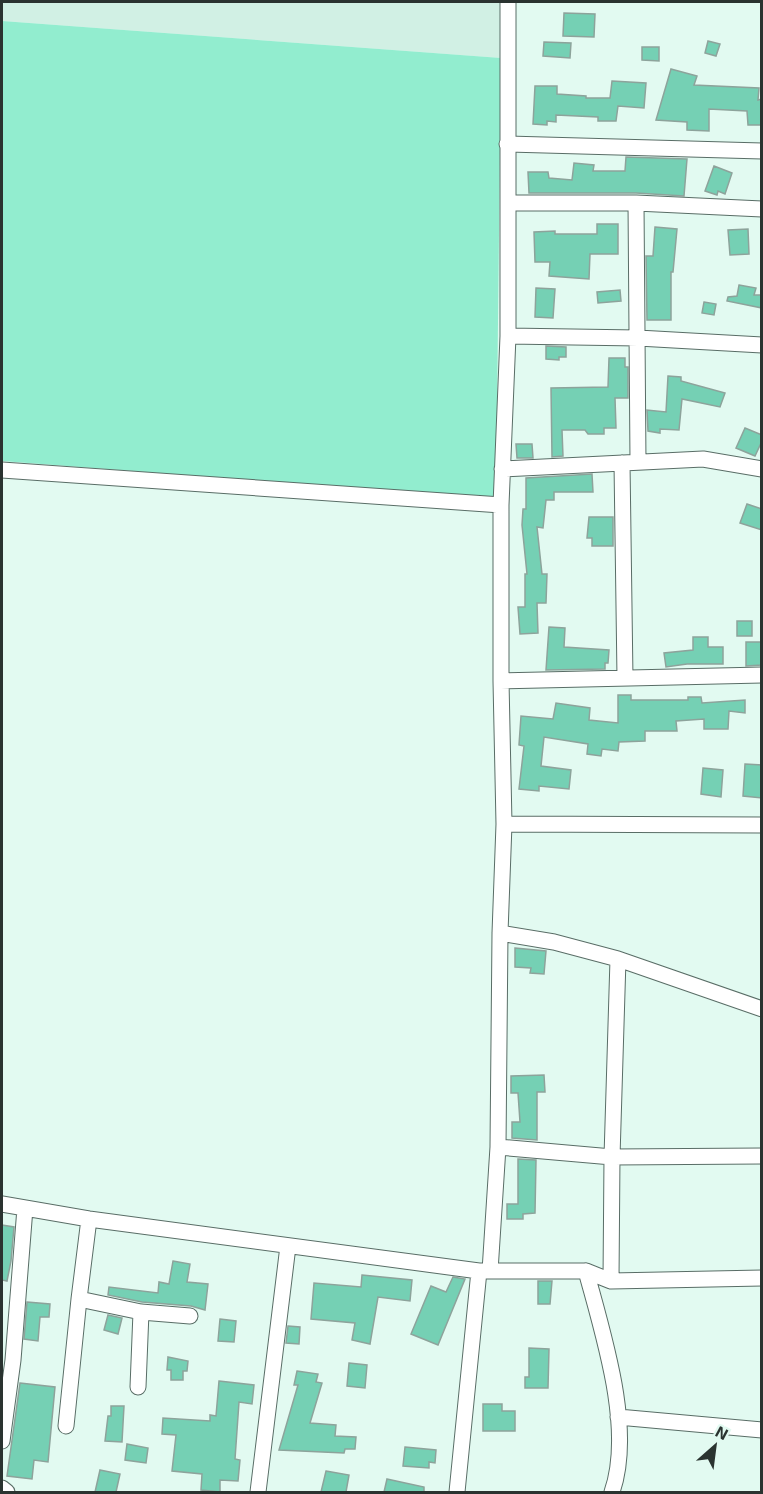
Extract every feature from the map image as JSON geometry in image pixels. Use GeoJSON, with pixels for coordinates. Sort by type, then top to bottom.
{"type":"FeatureCollection","features":[{"type":"Feature","properties":{"kind":"street"},"geometry":{"type":"LineString","coordinates":[[457,1492],[498,1147],[500,933],[504,824],[501,505],[508,336],[508,2]]}},
{"type":"Feature","properties":{"kind":"street"},"geometry":{"type":"LineString","coordinates":[[507,144],[762,150]]}},
{"type":"Feature","properties":{"kind":"street"},"geometry":{"type":"LineString","coordinates":[[509,203],[636,203],[762,209]]}},
{"type":"Feature","properties":{"kind":"street"},"geometry":{"type":"LineString","coordinates":[[636,203],[638,462]]}},
{"type":"Feature","properties":{"kind":"street"},"geometry":{"type":"LineString","coordinates":[[508,336],[638,338],[762,345]]}},
{"type":"Feature","properties":{"kind":"street"},"geometry":{"type":"LineString","coordinates":[[502,469],[703,459],[762,469]]}},
{"type":"Feature","properties":{"kind":"street"},"geometry":{"type":"LineString","coordinates":[[622,463],[625,678]]}},
{"type":"Feature","properties":{"kind":"street"},"geometry":{"type":"LineString","coordinates":[[2,470],[501,505]]}},
{"type":"Feature","properties":{"kind":"street"},"geometry":{"type":"LineString","coordinates":[[501,681],[762,675]]}},
{"type":"Feature","properties":{"kind":"street"},"geometry":{"type":"LineString","coordinates":[[504,824],[762,825]]}},
{"type":"Feature","properties":{"kind":"street"},"geometry":{"type":"LineString","coordinates":[[500,933],[554,942],[618,959],[762,1009]]}},
{"type":"Feature","properties":{"kind":"street"},"geometry":{"type":"LineString","coordinates":[[612,1281],[612,1157],[618,959]]}},
{"type":"Feature","properties":{"kind":"street"},"geometry":{"type":"LineString","coordinates":[[498,1147],[612,1157],[762,1156]]}},
{"type":"Feature","properties":{"kind":"street"},"geometry":{"type":"LineString","coordinates":[[2,1204],[89,1219],[484,1271],[586,1271],[612,1281],[762,1278]]}},
{"type":"Feature","properties":{"kind":"street"},"geometry":{"type":"LineString","coordinates":[[2,1441],[13,1359],[25,1208]]}},
{"type":"Feature","properties":{"kind":"street"},"geometry":{"type":"LineString","coordinates":[[66,1426],[89,1219]]}},
{"type":"Feature","properties":{"kind":"street"},"geometry":{"type":"LineString","coordinates":[[258,1492],[288,1246]]}},
{"type":"Feature","properties":{"kind":"street"},"geometry":{"type":"LineString","coordinates":[[586,1271],[608,1355],[618,1417],[618,1474],[612,1492]]}},
{"type":"Feature","properties":{"kind":"street"},"geometry":{"type":"LineString","coordinates":[[79,1299],[141,1312],[190,1316]]}},
{"type":"Feature","properties":{"kind":"street"},"geometry":{"type":"LineString","coordinates":[[138,1387],[141,1312]]}},
{"type":"Feature","properties":{"kind":"street"},"geometry":{"type":"LineString","coordinates":[[618,1417],[762,1430]]}},
{"type":"Feature","properties":{"kind":"street"},"geometry":{"type":"LineString","coordinates":[[2,1488],[7,1492]]}},
{"type":"Feature","properties":{"kind":"shaded area"},"geometry":{"type":"Polygon","coordinates":[[[2,2],[502,2],[501,58],[2,21],[2,2]]]}},
{"type":"Feature","properties":{"kind":"green space"},"geometry":{"type":"Polygon","coordinates":[[[2,21],[501,58],[496,499],[2,461],[2,21]]]}},
{"type":"Feature","properties":{"kind":"building"},"geometry":{"type":"Polygon","coordinates":[[[564,13],[595,14],[594,37],[563,36],[564,13]]]}},
{"type":"Feature","properties":{"kind":"building"},"geometry":{"type":"Polygon","coordinates":[[[708,41],[720,44],[716,56],[705,53],[708,41]]]}},
{"type":"Feature","properties":{"kind":"building"},"geometry":{"type":"Polygon","coordinates":[[[544,42],[571,43],[570,58],[543,56],[544,42]]]}},
{"type":"Feature","properties":{"kind":"building"},"geometry":{"type":"Polygon","coordinates":[[[642,47],[659,47],[659,61],[642,60],[642,47]]]}},
{"type":"Feature","properties":{"kind":"building"},"geometry":{"type":"Polygon","coordinates":[[[671,69],[697,76],[694,85],[759,88],[758,100],[762,99],[762,125],[748,125],[747,111],[709,109],[709,131],[687,130],[687,122],[656,120],[671,69]]]}},
{"type":"Feature","properties":{"kind":"building"},"geometry":{"type":"Polygon","coordinates":[[[612,81],[646,83],[644,108],[618,106],[616,121],[598,121],[598,117],[556,115],[556,122],[547,121],[547,125],[533,124],[535,86],[557,86],[557,94],[586,96],[586,98],[610,98],[612,81]]]}},
{"type":"Feature","properties":{"kind":"building"},"geometry":{"type":"Polygon","coordinates":[[[626,157],[687,159],[684,196],[636,193],[529,193],[528,172],[548,172],[549,178],[572,180],[574,163],[594,165],[593,171],[625,171],[626,157]]]}},
{"type":"Feature","properties":{"kind":"building"},"geometry":{"type":"Polygon","coordinates":[[[714,166],[732,173],[725,194],[718,191],[717,195],[705,191],[714,166]]]}},
{"type":"Feature","properties":{"kind":"building"},"geometry":{"type":"Polygon","coordinates":[[[597,224],[618,224],[618,254],[590,254],[589,279],[549,276],[550,262],[535,262],[534,232],[597,234],[597,224]]]}},
{"type":"Feature","properties":{"kind":"building"},"geometry":{"type":"Polygon","coordinates":[[[655,227],[677,229],[673,272],[671,272],[671,320],[647,320],[646,256],[653,256],[655,227]]]}},
{"type":"Feature","properties":{"kind":"building"},"geometry":{"type":"Polygon","coordinates":[[[748,229],[749,254],[730,255],[728,230],[748,229]]]}},
{"type":"Feature","properties":{"kind":"building"},"geometry":{"type":"Polygon","coordinates":[[[739,285],[756,288],[754,295],[762,295],[762,308],[727,301],[728,297],[737,296],[739,285]]]}},
{"type":"Feature","properties":{"kind":"building"},"geometry":{"type":"Polygon","coordinates":[[[536,288],[555,289],[553,318],[535,317],[536,288]]]}},
{"type":"Feature","properties":{"kind":"building"},"geometry":{"type":"Polygon","coordinates":[[[620,290],[621,301],[598,303],[597,292],[620,290]]]}},
{"type":"Feature","properties":{"kind":"building"},"geometry":{"type":"Polygon","coordinates":[[[704,302],[716,304],[714,315],[702,313],[704,302]]]}},
{"type":"Feature","properties":{"kind":"building"},"geometry":{"type":"Polygon","coordinates":[[[546,346],[566,347],[566,357],[559,357],[559,360],[546,359],[546,346]]]}},
{"type":"Feature","properties":{"kind":"building"},"geometry":{"type":"Polygon","coordinates":[[[609,358],[625,358],[625,367],[628,367],[628,398],[615,398],[616,428],[604,428],[604,434],[588,434],[585,430],[562,430],[563,456],[552,457],[551,388],[608,387],[609,358]]]}},
{"type":"Feature","properties":{"kind":"building"},"geometry":{"type":"Polygon","coordinates":[[[668,376],[681,377],[681,381],[725,393],[720,407],[682,399],[679,430],[660,429],[660,433],[648,431],[647,410],[666,412],[668,376]]]}},
{"type":"Feature","properties":{"kind":"building"},"geometry":{"type":"Polygon","coordinates":[[[745,428],[762,435],[762,441],[755,456],[736,448],[745,428]]]}},
{"type":"Feature","properties":{"kind":"building"},"geometry":{"type":"Polygon","coordinates":[[[516,444],[532,444],[533,458],[517,458],[516,444]]]}},
{"type":"Feature","properties":{"kind":"building"},"geometry":{"type":"Polygon","coordinates":[[[592,474],[593,492],[554,492],[554,500],[546,500],[543,528],[537,527],[542,574],[547,574],[546,603],[537,603],[538,633],[520,634],[518,607],[525,607],[525,574],[527,574],[522,525],[523,509],[526,509],[526,478],[592,474]]]}},
{"type":"Feature","properties":{"kind":"building"},"geometry":{"type":"Polygon","coordinates":[[[747,504],[762,509],[762,530],[740,523],[747,504]]]}},
{"type":"Feature","properties":{"kind":"building"},"geometry":{"type":"Polygon","coordinates":[[[589,517],[613,517],[613,546],[592,546],[592,538],[587,538],[589,517]]]}},
{"type":"Feature","properties":{"kind":"building"},"geometry":{"type":"Polygon","coordinates":[[[737,621],[752,621],[752,636],[737,636],[737,621]]]}},
{"type":"Feature","properties":{"kind":"building"},"geometry":{"type":"Polygon","coordinates":[[[549,627],[565,628],[564,647],[609,650],[605,669],[546,670],[549,627]]]}},
{"type":"Feature","properties":{"kind":"building"},"geometry":{"type":"Polygon","coordinates":[[[693,637],[708,637],[708,647],[723,647],[723,664],[687,664],[666,667],[664,653],[693,650],[693,637]]]}},
{"type":"Feature","properties":{"kind":"building"},"geometry":{"type":"Polygon","coordinates":[[[746,642],[762,642],[762,665],[746,666],[746,642]]]}},
{"type":"Feature","properties":{"kind":"building"},"geometry":{"type":"Polygon","coordinates":[[[618,695],[631,695],[631,700],[688,700],[688,697],[701,697],[702,703],[745,700],[745,713],[729,711],[728,729],[704,729],[704,719],[676,721],[677,731],[645,731],[645,741],[619,742],[618,751],[602,749],[601,756],[587,754],[588,744],[544,737],[541,766],[571,770],[569,789],[539,786],[539,791],[519,789],[524,746],[519,745],[521,716],[553,719],[556,703],[590,708],[589,720],[618,723],[618,695]]]}},
{"type":"Feature","properties":{"kind":"building"},"geometry":{"type":"Polygon","coordinates":[[[745,764],[762,765],[762,798],[743,796],[745,764]]]}},
{"type":"Feature","properties":{"kind":"building"},"geometry":{"type":"Polygon","coordinates":[[[703,768],[723,770],[721,797],[701,794],[703,768]]]}},
{"type":"Feature","properties":{"kind":"building"},"geometry":{"type":"Polygon","coordinates":[[[515,948],[546,951],[544,974],[530,973],[531,968],[515,967],[515,948]]]}},
{"type":"Feature","properties":{"kind":"building"},"geometry":{"type":"Polygon","coordinates":[[[544,1075],[545,1092],[537,1092],[537,1140],[512,1138],[512,1122],[520,1122],[518,1093],[511,1093],[511,1076],[544,1075]]]}},
{"type":"Feature","properties":{"kind":"building"},"geometry":{"type":"Polygon","coordinates":[[[518,1159],[536,1160],[535,1213],[523,1214],[523,1219],[507,1219],[507,1204],[518,1204],[518,1159]]]}},
{"type":"Feature","properties":{"kind":"building"},"geometry":{"type":"Polygon","coordinates":[[[2,1225],[14,1227],[7,1281],[2,1280],[2,1225]]]}},
{"type":"Feature","properties":{"kind":"building"},"geometry":{"type":"Polygon","coordinates":[[[173,1261],[190,1264],[187,1282],[208,1284],[205,1310],[191,1306],[142,1302],[108,1295],[109,1287],[158,1293],[159,1282],[169,1284],[173,1261]]]}},
{"type":"Feature","properties":{"kind":"building"},"geometry":{"type":"Polygon","coordinates":[[[362,1275],[412,1280],[410,1301],[378,1297],[370,1344],[352,1340],[355,1323],[311,1319],[314,1283],[361,1287],[362,1275]]]}},
{"type":"Feature","properties":{"kind":"building"},"geometry":{"type":"Polygon","coordinates":[[[453,1277],[465,1279],[438,1345],[411,1334],[431,1286],[446,1292],[453,1277]]]}},
{"type":"Feature","properties":{"kind":"building"},"geometry":{"type":"Polygon","coordinates":[[[538,1281],[552,1281],[550,1304],[538,1304],[538,1281]]]}},
{"type":"Feature","properties":{"kind":"building"},"geometry":{"type":"Polygon","coordinates":[[[27,1302],[50,1304],[49,1317],[40,1317],[38,1341],[24,1339],[27,1302]]]}},
{"type":"Feature","properties":{"kind":"building"},"geometry":{"type":"Polygon","coordinates":[[[108,1315],[122,1318],[118,1334],[104,1330],[108,1315]]]}},
{"type":"Feature","properties":{"kind":"building"},"geometry":{"type":"Polygon","coordinates":[[[220,1319],[236,1321],[234,1342],[218,1341],[220,1319]]]}},
{"type":"Feature","properties":{"kind":"building"},"geometry":{"type":"Polygon","coordinates":[[[288,1326],[300,1327],[299,1344],[286,1343],[288,1326]]]}},
{"type":"Feature","properties":{"kind":"building"},"geometry":{"type":"Polygon","coordinates":[[[529,1348],[549,1349],[548,1388],[525,1388],[525,1377],[529,1377],[529,1348]]]}},
{"type":"Feature","properties":{"kind":"building"},"geometry":{"type":"Polygon","coordinates":[[[168,1357],[188,1361],[187,1371],[183,1371],[183,1380],[171,1380],[171,1370],[167,1370],[168,1357]]]}},
{"type":"Feature","properties":{"kind":"building"},"geometry":{"type":"Polygon","coordinates":[[[349,1363],[367,1365],[365,1388],[347,1386],[349,1363]]]}},
{"type":"Feature","properties":{"kind":"building"},"geometry":{"type":"Polygon","coordinates":[[[297,1371],[318,1374],[316,1382],[322,1383],[310,1423],[336,1425],[335,1436],[356,1437],[355,1449],[345,1449],[344,1453],[279,1450],[298,1385],[294,1385],[297,1371]]]}},
{"type":"Feature","properties":{"kind":"building"},"geometry":{"type":"Polygon","coordinates":[[[219,1381],[254,1385],[252,1404],[239,1402],[235,1459],[240,1460],[238,1481],[220,1480],[220,1492],[201,1490],[202,1474],[172,1471],[176,1435],[162,1434],[163,1418],[210,1421],[210,1415],[216,1416],[219,1381]]]}},
{"type":"Feature","properties":{"kind":"building"},"geometry":{"type":"Polygon","coordinates":[[[20,1383],[55,1387],[48,1462],[34,1460],[32,1479],[7,1476],[20,1383]]]}},
{"type":"Feature","properties":{"kind":"building"},"geometry":{"type":"Polygon","coordinates":[[[483,1404],[502,1404],[502,1411],[515,1411],[515,1431],[483,1431],[483,1404]]]}},
{"type":"Feature","properties":{"kind":"building"},"geometry":{"type":"Polygon","coordinates":[[[111,1406],[124,1406],[122,1442],[105,1441],[111,1406]]]}},
{"type":"Feature","properties":{"kind":"building"},"geometry":{"type":"Polygon","coordinates":[[[127,1444],[148,1448],[146,1463],[125,1460],[127,1444]]]}},
{"type":"Feature","properties":{"kind":"building"},"geometry":{"type":"Polygon","coordinates":[[[405,1447],[436,1450],[435,1463],[429,1462],[429,1468],[403,1466],[405,1447]]]}},
{"type":"Feature","properties":{"kind":"building"},"geometry":{"type":"Polygon","coordinates":[[[100,1470],[120,1474],[116,1492],[95,1492],[100,1470]]]}},
{"type":"Feature","properties":{"kind":"building"},"geometry":{"type":"Polygon","coordinates":[[[326,1471],[349,1475],[346,1492],[321,1492],[326,1471]]]}},
{"type":"Feature","properties":{"kind":"building"},"geometry":{"type":"Polygon","coordinates":[[[387,1479],[424,1487],[424,1492],[384,1492],[387,1479]]]}}]}
